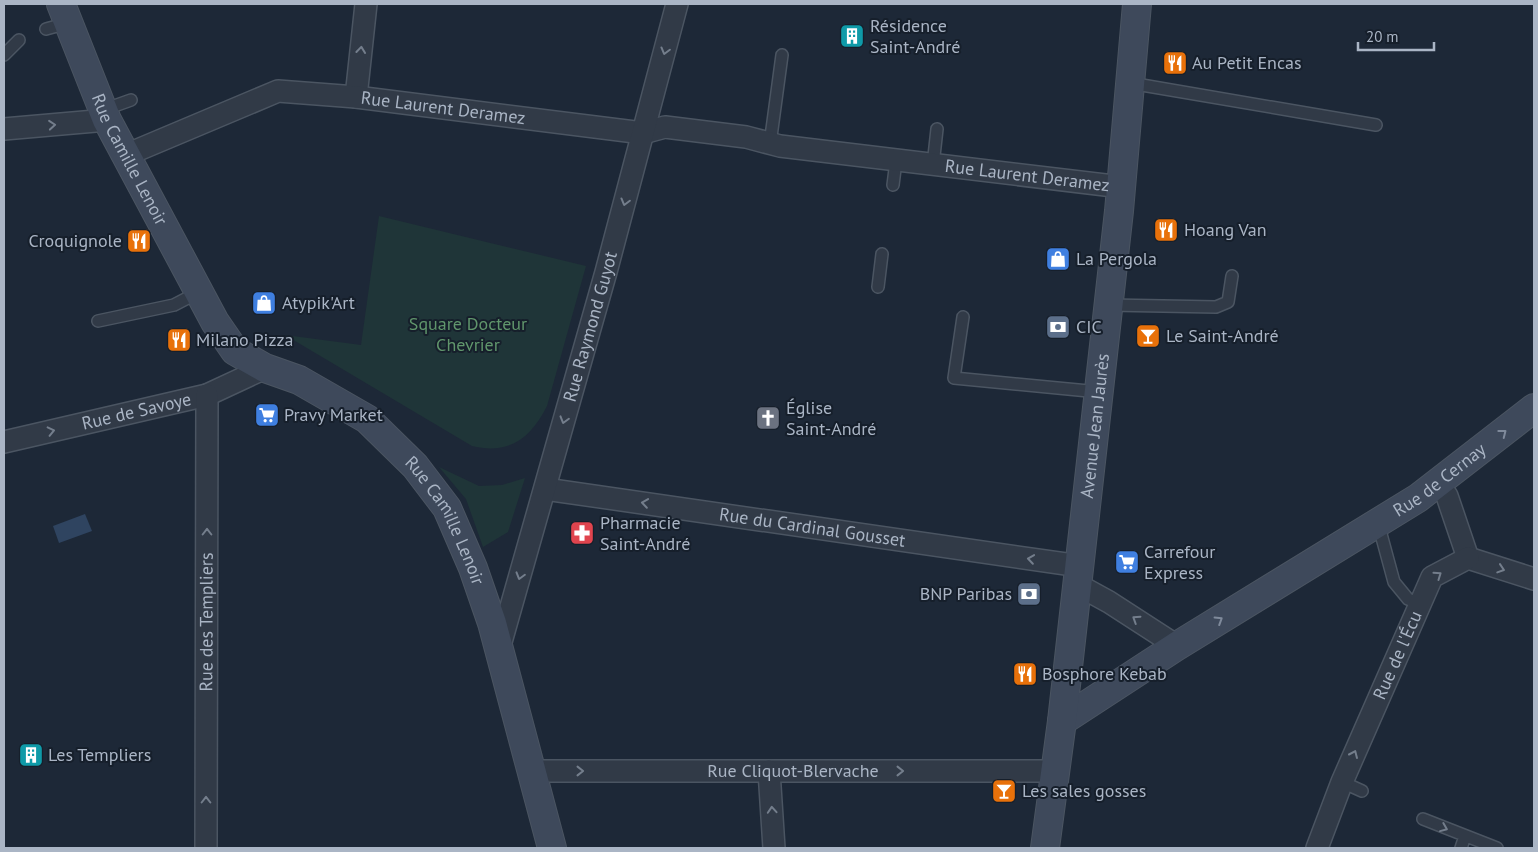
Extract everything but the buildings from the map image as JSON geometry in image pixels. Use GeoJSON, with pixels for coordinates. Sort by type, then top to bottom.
{"type":"FeatureCollection","features":[{"type":"Feature","properties":{"kind":"main road","name":"Avenue Jean Jaurès"},"geometry":{"type":"LineString","coordinates":[[1045,848],[1062,721],[1122,187],[1137,4]]}},
{"type":"Feature","properties":{"kind":"main road","name":"Rue Camille Lenoir"},"geometry":{"type":"LineString","coordinates":[[58,19],[126,155],[215,322],[235,352],[265,368],[299,380],[367,419],[415,466],[447,508],[472,568],[499,649],[552,848]]}},
{"type":"Feature","properties":{"kind":"main road","name":"Rue de Cernay"},"geometry":{"type":"LineString","coordinates":[[1062,721],[1334,540],[1377,521],[1418,498],[1534,408]]}},
{"type":"Feature","properties":{"kind":"street"},"geometry":{"type":"LineString","coordinates":[[356,97],[366,4]]}},
{"type":"Feature","properties":{"kind":"street","name":"Rue Raymond Guyot"},"geometry":{"type":"LineString","coordinates":[[499,649],[606,272],[677,4]]}},
{"type":"Feature","properties":{"kind":"street","name":"Rue Laurent Deramez"},"geometry":{"type":"LineString","coordinates":[[126,155],[278,91],[356,97],[643,133],[664,127],[746,138],[780,146],[1122,187]]}},
{"type":"Feature","properties":{"kind":"street"},"geometry":{"type":"LineString","coordinates":[[4,129],[105,115]]}},
{"type":"Feature","properties":{"kind":"street","name":"Rue de Savoye"},"geometry":{"type":"LineString","coordinates":[[4,442],[207,395],[265,368]]}},
{"type":"Feature","properties":{"kind":"street","name":"Rue des Templiers"},"geometry":{"type":"LineString","coordinates":[[206,848],[207,395]]}},
{"type":"Feature","properties":{"kind":"street"},"geometry":{"type":"LineString","coordinates":[[1438,483],[1447,496],[1468,558],[1534,579]]}},
{"type":"Feature","properties":{"kind":"street","name":"Rue du Cardinal Gousset"},"geometry":{"type":"LineString","coordinates":[[545,489],[1079,575]]}},
{"type":"Feature","properties":{"kind":"street","name":"Rue de l'Écu"},"geometry":{"type":"LineString","coordinates":[[1317,848],[1342,782],[1432,577],[1468,558]]}},
{"type":"Feature","properties":{"kind":"street"},"geometry":{"type":"LineString","coordinates":[[1079,575],[1109,602],[1177,646]]}},
{"type":"Feature","properties":{"kind":"street","name":"Rue Cliquot-Blervache"},"geometry":{"type":"LineString","coordinates":[[532,771],[1054,771]]}},
{"type":"Feature","properties":{"kind":"street"},"geometry":{"type":"LineString","coordinates":[[769,771],[774,848]]}},
{"type":"Feature","properties":{"kind":"lane"},"geometry":{"type":"LineString","coordinates":[[4,55],[19,40]]}},
{"type":"Feature","properties":{"kind":"lane"},"geometry":{"type":"LineString","coordinates":[[770,144],[782,55]]}},
{"type":"Feature","properties":{"kind":"lane"},"geometry":{"type":"LineString","coordinates":[[1130,82],[1376,125]]}},
{"type":"Feature","properties":{"kind":"lane"},"geometry":{"type":"LineString","coordinates":[[105,115],[131,100]]}},
{"type":"Feature","properties":{"kind":"lane","name":"Rue Laurent Deramez"},"geometry":{"type":"LineString","coordinates":[[932,165],[937,130]]}},
{"type":"Feature","properties":{"kind":"lane"},"geometry":{"type":"LineString","coordinates":[[893,185],[896,161]]}},
{"type":"Feature","properties":{"kind":"lane"},"geometry":{"type":"LineString","coordinates":[[878,287],[882,254]]}},
{"type":"Feature","properties":{"kind":"lane"},"geometry":{"type":"LineString","coordinates":[[1109,305],[1216,307],[1228,302],[1232,276]]}},
{"type":"Feature","properties":{"kind":"lane"},"geometry":{"type":"LineString","coordinates":[[98,321],[174,305],[199,292]]}},
{"type":"Feature","properties":{"kind":"lane"},"geometry":{"type":"LineString","coordinates":[[963,317],[954,378],[1099,392]]}},
{"type":"Feature","properties":{"kind":"lane"},"geometry":{"type":"LineString","coordinates":[[1377,521],[1394,582],[1408,599],[1420,604]]}},
{"type":"Feature","properties":{"kind":"lane"},"geometry":{"type":"LineString","coordinates":[[1342,782],[1362,791]]}},
{"type":"Feature","properties":{"kind":"lane"},"geometry":{"type":"LineString","coordinates":[[1423,820],[1497,848]]}},
{"type":"Feature","properties":{"kind":"lane"},"geometry":{"type":"LineString","coordinates":[[1461,848],[1465,836]]}},
{"type":"Feature","properties":{"kind":"green space","name":"Square Docteur Chevrier"},"geometry":{"type":"Polygon","coordinates":[[[379,216],[586,266],[547,406],[534,427],[517,441],[508,446],[497,448],[472,446],[285,335],[361,345],[379,216]]]}},
{"type":"Feature","properties":{"kind":"green space"},"geometry":{"type":"Polygon","coordinates":[[[439,467],[479,486],[502,485],[525,478],[508,532],[483,547],[466,499],[439,467]]]}},
{"type":"Feature","properties":{"kind":"water"},"geometry":{"type":"Polygon","coordinates":[[[85,514],[92,531],[59,543],[53,526],[85,514]]]}},
{"type":"Feature","properties":{"kind":"place","name":"Résidence Saint-André"},"geometry":{"type":"Point","coordinates":[852,36]}},
{"type":"Feature","properties":{"kind":"place","name":"Au Petit Encas"},"geometry":{"type":"Point","coordinates":[1175,63]}},
{"type":"Feature","properties":{"kind":"place","name":"Hoang Van"},"geometry":{"type":"Point","coordinates":[1166,230]}},
{"type":"Feature","properties":{"kind":"place","name":"Croquignole"},"geometry":{"type":"Point","coordinates":[139,241]}},
{"type":"Feature","properties":{"kind":"place","name":"La Pergola"},"geometry":{"type":"Point","coordinates":[1058,259]}},
{"type":"Feature","properties":{"kind":"place","name":"Atypik'Art"},"geometry":{"type":"Point","coordinates":[264,303]}},
{"type":"Feature","properties":{"kind":"place","name":"CIC"},"geometry":{"type":"Point","coordinates":[1058,327]}},
{"type":"Feature","properties":{"kind":"place","name":"Le Saint-André"},"geometry":{"type":"Point","coordinates":[1148,336]}},
{"type":"Feature","properties":{"kind":"place","name":"Milano Pizza"},"geometry":{"type":"Point","coordinates":[179,340]}},
{"type":"Feature","properties":{"kind":"place","name":"Pravy Market"},"geometry":{"type":"Point","coordinates":[267,415]}},
{"type":"Feature","properties":{"kind":"place","name":"Église Saint-André"},"geometry":{"type":"Point","coordinates":[768,418]}},
{"type":"Feature","properties":{"kind":"place","name":"Pharmacie Saint-André"},"geometry":{"type":"Point","coordinates":[582,533]}},
{"type":"Feature","properties":{"kind":"place","name":"Carrefour Express"},"geometry":{"type":"Point","coordinates":[1127,562]}},
{"type":"Feature","properties":{"kind":"place","name":"BNP Paribas"},"geometry":{"type":"Point","coordinates":[1029,594]}},
{"type":"Feature","properties":{"kind":"place","name":"Bosphore Kebab"},"geometry":{"type":"Point","coordinates":[1025,674]}},
{"type":"Feature","properties":{"kind":"place","name":"Les Templiers"},"geometry":{"type":"Point","coordinates":[31,755]}},
{"type":"Feature","properties":{"kind":"place","name":"Les sales gosses"},"geometry":{"type":"Point","coordinates":[1004,791]}}]}
